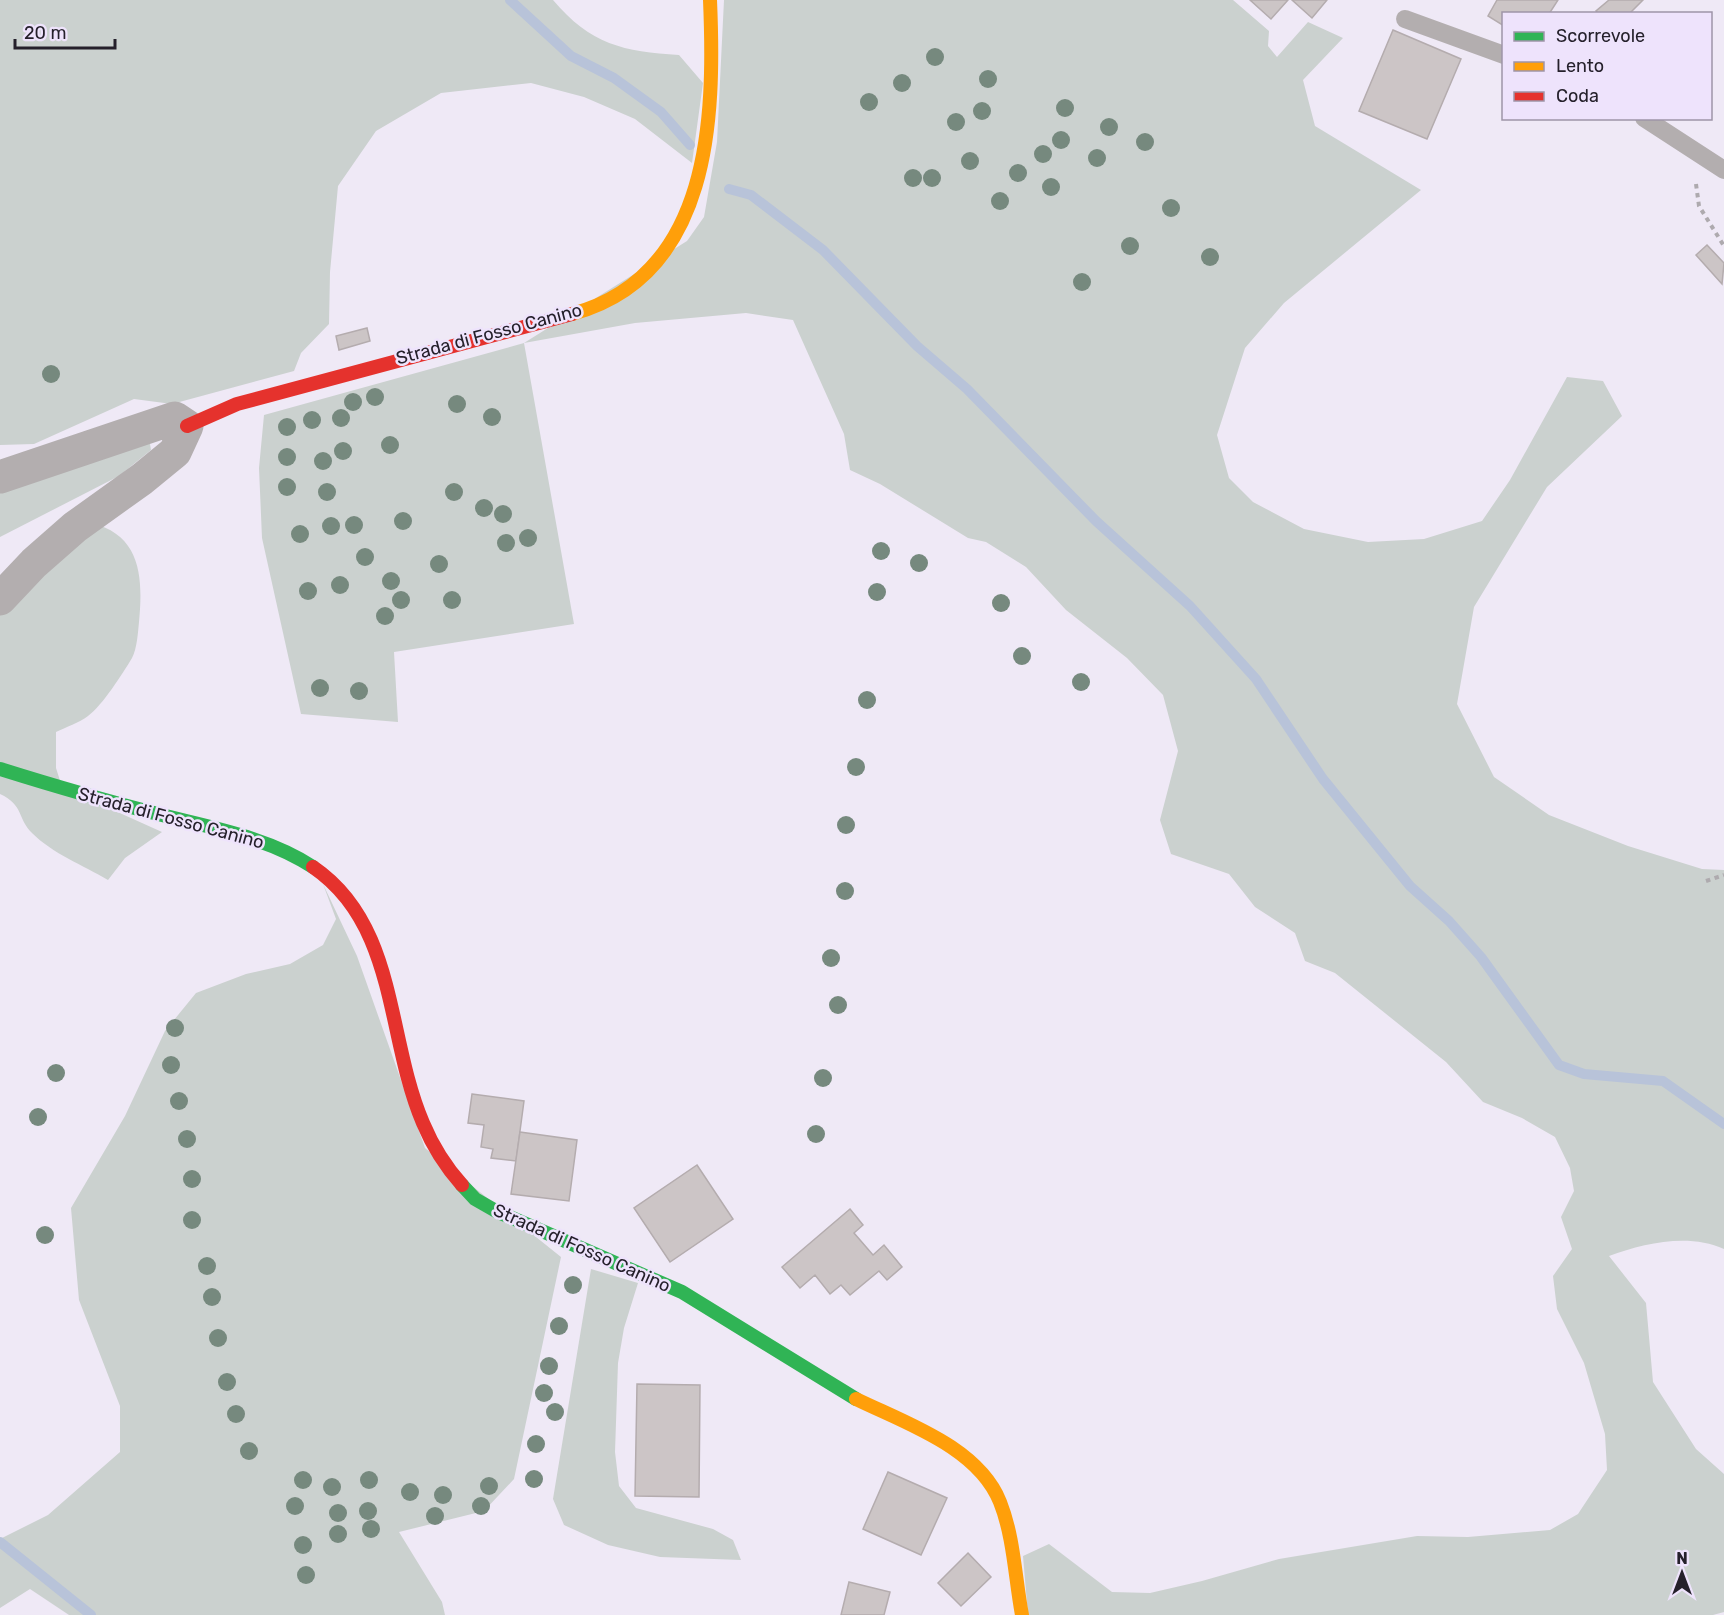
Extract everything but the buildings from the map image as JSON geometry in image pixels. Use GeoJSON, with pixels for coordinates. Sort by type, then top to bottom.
{"type":"FeatureCollection","features":[{"type":"Feature","properties":{"kind":"street","name":"Strada di Fosso Canino"},"geometry":{"type":"LineString","coordinates":[[187,426],[237,404],[583,311],[638,282],[673,238],[688,208],[706,154],[710,124],[710,0]]}},
{"type":"Feature","properties":{"kind":"street"},"geometry":{"type":"LineString","coordinates":[[0,477],[174,418],[187,426],[174,452],[142,479],[75,527],[34,563],[0,599]]}},
{"type":"Feature","properties":{"kind":"street","name":"Strada di Fosso Canino"},"geometry":{"type":"LineString","coordinates":[[0,769],[65,790],[272,845],[307,862],[330,879],[348,896],[361,914],[380,966],[415,1100],[437,1154],[470,1194],[491,1208],[576,1248],[618,1263],[704,1303],[762,1344],[835,1388],[960,1455],[984,1474],[995,1490],[1003,1510],[1022,1615]]}},
{"type":"Feature","properties":{"kind":"lane"},"geometry":{"type":"LineString","coordinates":[[1405,19],[1502,55]]}},
{"type":"Feature","properties":{"kind":"lane"},"geometry":{"type":"LineString","coordinates":[[1647,120],[1724,170]]}},
{"type":"Feature","properties":{"kind":"path"},"geometry":{"type":"LineString","coordinates":[[1704,158],[1695,190],[1699,206],[1724,246]]}},
{"type":"Feature","properties":{"kind":"path"},"geometry":{"type":"LineString","coordinates":[[1706,881],[1724,875]]}},
{"type":"Feature","properties":{"kind":"shaded area"},"geometry":{"type":"Polygon","coordinates":[[[0,0],[553,0],[581,27],[609,43],[641,51],[679,55],[703,83],[692,163],[635,119],[584,97],[531,83],[441,93],[376,131],[338,186],[330,272],[329,324],[301,353],[294,371],[172,404],[134,399],[34,444],[0,445],[0,0]]]}},
{"type":"Feature","properties":{"kind":"shaded area"},"geometry":{"type":"Polygon","coordinates":[[[724,0],[1233,0],[1269,31],[1268,46],[1277,57],[1308,22],[1343,38],[1303,80],[1315,126],[1421,190],[1284,303],[1245,348],[1217,435],[1229,478],[1253,502],[1304,529],[1368,542],[1424,539],[1482,521],[1510,480],[1567,377],[1603,381],[1622,416],[1547,487],[1474,607],[1457,704],[1494,777],[1549,815],[1628,846],[1702,869],[1724,870],[1724,1249],[1710,1244],[1681,1241],[1637,1247],[1609,1256],[1646,1303],[1653,1382],[1696,1449],[1724,1474],[1724,1612],[1713,1615],[1028,1615],[1023,1556],[1049,1544],[1112,1592],[1150,1593],[1279,1559],[1417,1536],[1468,1537],[1550,1530],[1578,1514],[1607,1470],[1605,1434],[1584,1363],[1557,1309],[1553,1276],[1572,1249],[1561,1217],[1574,1191],[1570,1168],[1555,1137],[1522,1118],[1483,1102],[1446,1062],[1335,973],[1305,961],[1295,933],[1255,907],[1229,874],[1171,854],[1160,820],[1178,751],[1163,695],[1127,658],[1066,610],[1026,567],[986,542],[968,538],[880,484],[850,470],[844,434],[793,320],[746,313],[635,323],[524,343],[687,241],[704,217],[717,142],[724,0]]]}},
{"type":"Feature","properties":{"kind":"shaded area"},"geometry":{"type":"Polygon","coordinates":[[[524,343],[574,624],[394,652],[398,722],[301,714],[262,538],[259,468],[264,415],[524,343]]]}},
{"type":"Feature","properties":{"kind":"shaded area"},"geometry":{"type":"Polygon","coordinates":[[[138,444],[150,444],[151,450],[119,476],[0,537],[0,487],[138,444]]]}},
{"type":"Feature","properties":{"kind":"shaded area"},"geometry":{"type":"Polygon","coordinates":[[[91,523],[121,537],[130,548],[136,561],[140,590],[137,640],[132,658],[100,705],[77,723],[56,732],[56,768],[62,787],[162,832],[125,858],[108,880],[40,840],[27,827],[17,807],[0,794],[0,602],[91,523]]]}},
{"type":"Feature","properties":{"kind":"shaded area"},"geometry":{"type":"Polygon","coordinates":[[[323,884],[357,956],[425,1148],[561,1257],[514,1479],[484,1511],[399,1532],[442,1602],[445,1615],[69,1615],[30,1589],[0,1608],[0,1539],[48,1515],[120,1452],[120,1406],[79,1300],[71,1208],[125,1116],[165,1031],[196,993],[246,974],[290,964],[323,945],[336,919],[323,884]]]}},
{"type":"Feature","properties":{"kind":"shaded area"},"geometry":{"type":"Polygon","coordinates":[[[591,1269],[638,1283],[624,1328],[618,1363],[615,1452],[619,1486],[636,1508],[713,1529],[733,1540],[741,1560],[660,1557],[608,1545],[564,1525],[553,1499],[591,1269]]]}},
{"type":"Feature","properties":{"kind":"waterway"},"geometry":{"type":"LineString","coordinates":[[510,0],[571,56],[614,78],[661,112],[690,145]]}},
{"type":"Feature","properties":{"kind":"waterway"},"geometry":{"type":"LineString","coordinates":[[729,189],[751,195],[823,250],[917,346],[967,389],[1096,521],[1190,606],[1256,679],[1323,779],[1410,886],[1449,921],[1481,957],[1559,1065],[1584,1074],[1663,1081],[1724,1124]]}},
{"type":"Feature","properties":{"kind":"waterway"},"geometry":{"type":"LineString","coordinates":[[0,1542],[91,1615]]}},
{"type":"Feature","properties":{"kind":"traffic: fast"},"geometry":{"type":"LineString","coordinates":[[0,769],[57,787],[256,840],[276,847],[313,867]]}},
{"type":"Feature","properties":{"kind":"traffic: fast"},"geometry":{"type":"LineString","coordinates":[[462,1185],[475,1199],[496,1211],[682,1292],[856,1399]]}},
{"type":"Feature","properties":{"kind":"traffic: slow"},"geometry":{"type":"LineString","coordinates":[[572,314],[618,294],[653,265],[679,229],[695,187],[705,141],[710,93],[710,0]]}},
{"type":"Feature","properties":{"kind":"traffic: slow"},"geometry":{"type":"LineString","coordinates":[[856,1399],[938,1439],[975,1466],[990,1483],[1005,1515],[1022,1615]]}},
{"type":"Feature","properties":{"kind":"traffic: jam"},"geometry":{"type":"LineString","coordinates":[[187,426],[237,404],[572,314]]}},
{"type":"Feature","properties":{"kind":"traffic: jam"},"geometry":{"type":"LineString","coordinates":[[313,867],[341,891],[361,919],[386,984],[411,1090],[423,1123],[440,1156],[462,1185]]}}]}
